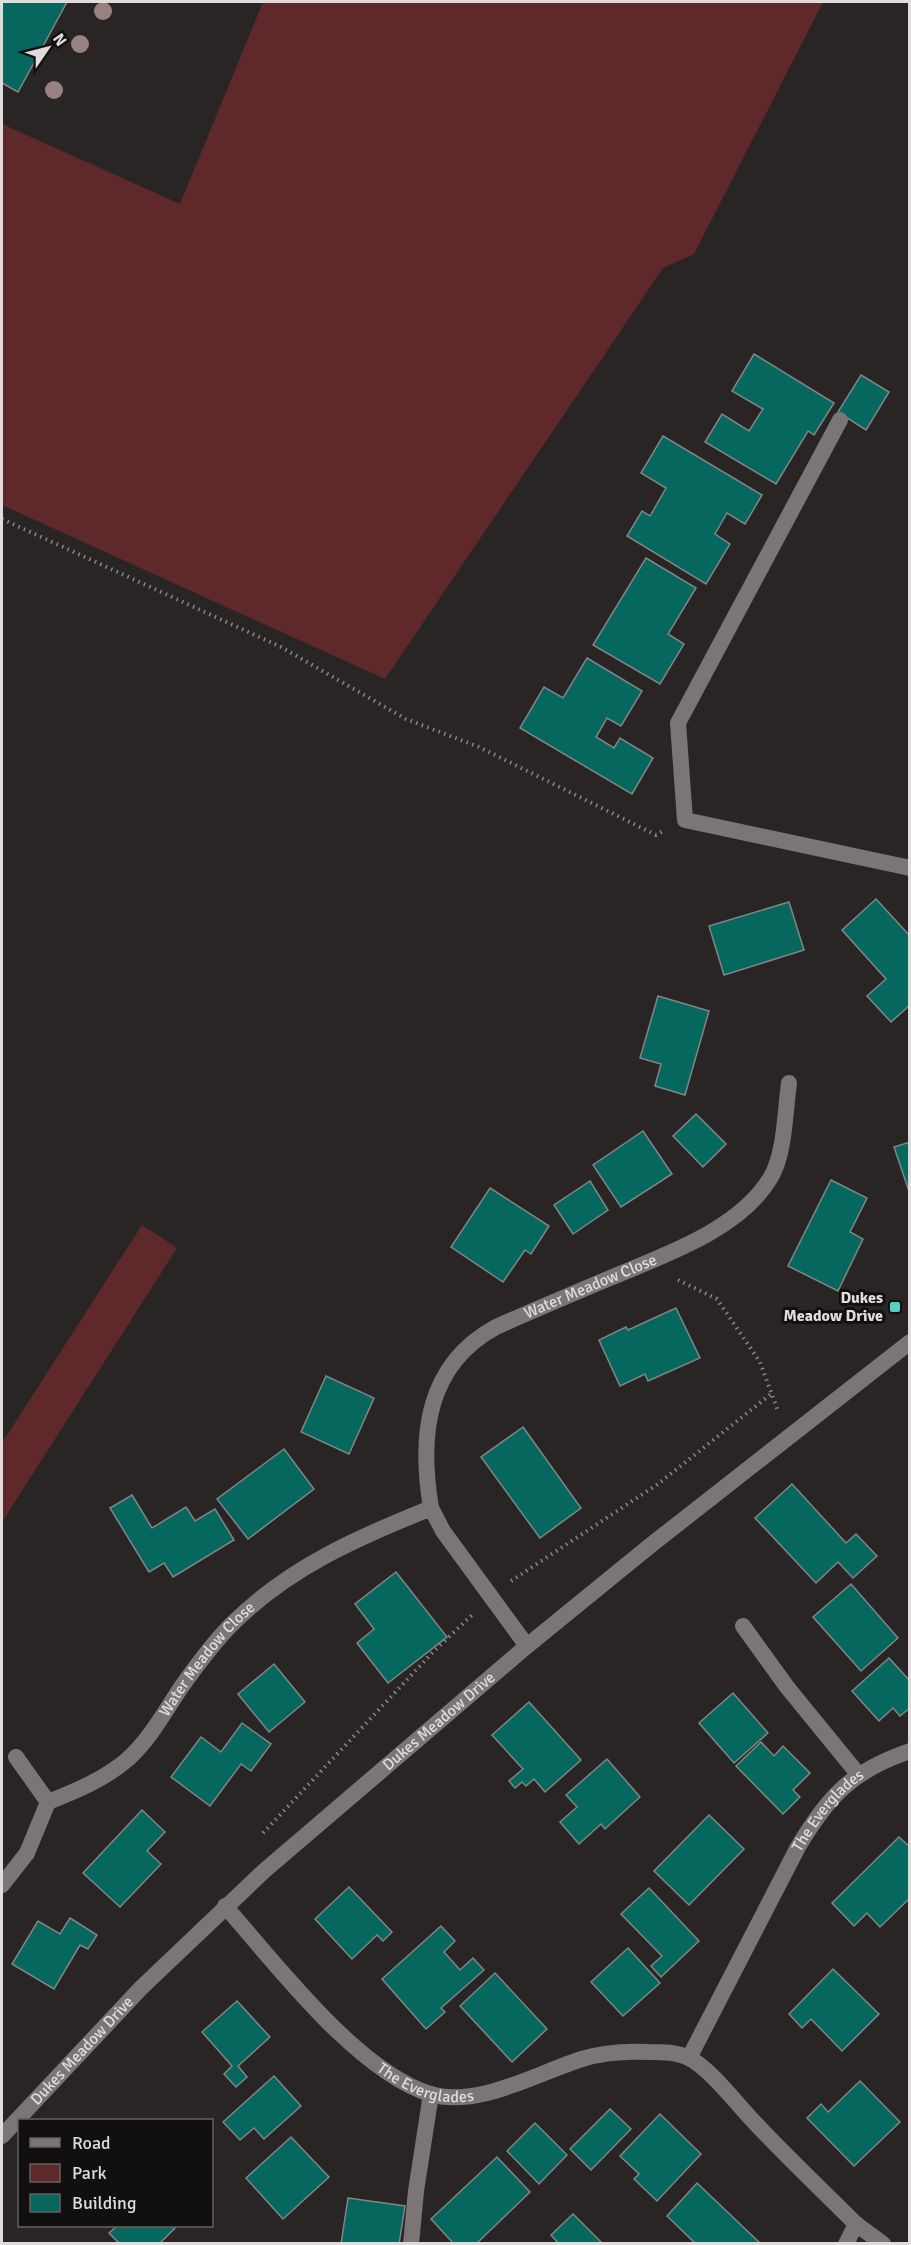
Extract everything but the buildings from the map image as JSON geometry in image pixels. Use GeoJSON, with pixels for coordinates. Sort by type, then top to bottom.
{"type":"FeatureCollection","features":[{"type":"Feature","properties":{"kind":"street"},"geometry":{"type":"LineString","coordinates":[[840,420],[678,723],[686,820],[909,868]]}},
{"type":"Feature","properties":{"kind":"street","name":"Water Meadow Close"},"geometry":{"type":"LineString","coordinates":[[527,1646],[443,1531],[431,1508],[426,1454],[429,1422],[435,1395],[444,1374],[457,1357],[482,1335],[496,1327],[644,1264],[694,1241],[730,1220],[761,1192],[777,1165],[789,1083]]}},
{"type":"Feature","properties":{"kind":"street","name":"Dukes Meadow Drive"},"geometry":{"type":"LineString","coordinates":[[2,2136],[133,1997],[225,1906],[527,1646],[909,1342]]}},
{"type":"Feature","properties":{"kind":"street","name":"Water Meadow Close"},"geometry":{"type":"LineString","coordinates":[[48,1802],[105,1776],[127,1759],[145,1740],[182,1686],[224,1633],[275,1587],[332,1550],[431,1508]]}},
{"type":"Feature","properties":{"kind":"street"},"geometry":{"type":"LineString","coordinates":[[743,1626],[787,1687],[858,1774]]}},
{"type":"Feature","properties":{"kind":"street","name":"The Everglades"},"geometry":{"type":"LineString","coordinates":[[689,2058],[814,1819],[858,1774],[881,1761],[909,1750]]}},
{"type":"Feature","properties":{"kind":"street"},"geometry":{"type":"LineString","coordinates":[[2,1885],[27,1853],[48,1802],[16,1757]]}},
{"type":"Feature","properties":{"kind":"street","name":"The Everglades"},"geometry":{"type":"LineString","coordinates":[[225,1906],[348,2042],[381,2068],[431,2094],[459,2096],[490,2092],[584,2058],[613,2052],[667,2052],[689,2058],[706,2072],[856,2224],[883,2244]]}},
{"type":"Feature","properties":{"kind":"street"},"geometry":{"type":"LineString","coordinates":[[411,2244],[416,2192],[431,2094]]}},
{"type":"Feature","properties":{"kind":"street"},"geometry":{"type":"LineString","coordinates":[[846,2244],[856,2224]]}},
{"type":"Feature","properties":{"kind":"path"},"geometry":{"type":"LineString","coordinates":[[2,519],[281,647],[406,719],[479,747],[656,835],[686,820]]}},
{"type":"Feature","properties":{"kind":"path"},"geometry":{"type":"LineString","coordinates":[[644,1264],[717,1299],[760,1362],[787,1437]]}},
{"type":"Feature","properties":{"kind":"path"},"geometry":{"type":"LineString","coordinates":[[259,1837],[434,1652],[491,1597],[518,1575],[658,1484],[771,1394]]}},
{"type":"Feature","properties":{"kind":"green space"},"geometry":{"type":"Polygon","coordinates":[[[263,2],[823,2],[694,254],[663,268],[385,679],[2,505],[2,124],[180,204],[263,2]]]}},
{"type":"Feature","properties":{"kind":"green space"},"geometry":{"type":"Polygon","coordinates":[[[142,1225],[177,1248],[2,1522],[2,1443],[142,1225]]]}},
{"type":"Feature","properties":{"kind":"place","name":"Dukes Meadow Drive"},"geometry":{"type":"Point","coordinates":[895,1307]}}]}
